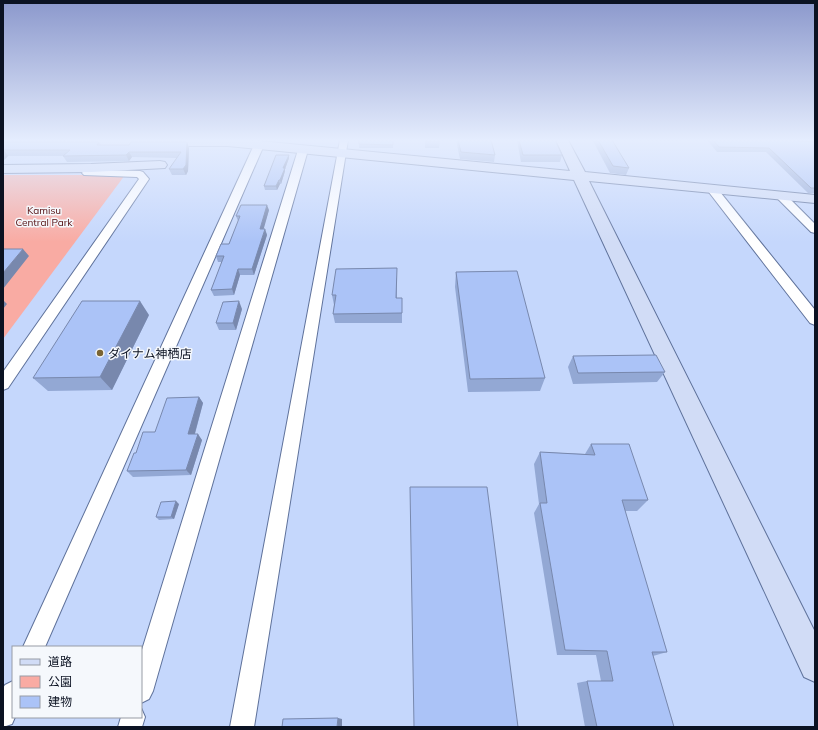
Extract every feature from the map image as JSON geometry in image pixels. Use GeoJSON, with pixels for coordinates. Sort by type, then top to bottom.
{"type":"FeatureCollection","features":[{"type":"Feature","properties":{"kind":"street"},"geometry":{"type":"LineString","coordinates":[[3,384],[144,179],[140,174]]}},
{"type":"Feature","properties":{"kind":"street"},"geometry":{"type":"LineString","coordinates":[[34,646],[246,174]]}},
{"type":"Feature","properties":{"kind":"street"},"geometry":{"type":"LineString","coordinates":[[142,688],[295,174]]}},
{"type":"Feature","properties":{"kind":"street"},"geometry":{"type":"LineString","coordinates":[[242,727],[338,174]]}},
{"type":"Feature","properties":{"kind":"street"},"geometry":{"type":"LineString","coordinates":[[557,174],[815,199]]}},
{"type":"Feature","properties":{"kind":"street"},"geometry":{"type":"LineString","coordinates":[[579,174],[815,666]]}},
{"type":"Feature","properties":{"kind":"street"},"geometry":{"type":"LineString","coordinates":[[712,189],[815,320]]}},
{"type":"Feature","properties":{"kind":"street"},"geometry":{"type":"LineString","coordinates":[[781,196],[815,230]]}},
{"type":"Feature","properties":{"kind":"street"},"geometry":{"type":"LineString","coordinates":[[3,715],[12,695]]}},
{"type":"Feature","properties":{"kind":"green space","name":"Kamisu Central Park"},"geometry":{"type":"Polygon","coordinates":[[[3,175],[125,175],[3,339],[3,175]]]}},
{"type":"Feature","properties":{"kind":"building"},"geometry":{"type":"Polygon","coordinates":[[[269,174],[282,174],[276,186],[264,186],[269,174]]]}},
{"type":"Feature","properties":{"kind":"building"},"geometry":{"type":"Polygon","coordinates":[[[796,174],[815,174],[815,188],[811,188],[796,174]]]}},
{"type":"Feature","properties":{"kind":"building"},"geometry":{"type":"Polygon","coordinates":[[[241,205],[267,205],[260,229],[265,229],[252,269],[238,269],[232,289],[211,290],[224,256],[216,256],[221,244],[229,244],[240,216],[236,216],[241,205]]]}},
{"type":"Feature","properties":{"kind":"building"},"geometry":{"type":"Polygon","coordinates":[[[3,249],[23,249],[3,273],[3,249]]]}},
{"type":"Feature","properties":{"kind":"building"},"geometry":{"type":"Polygon","coordinates":[[[397,268],[396,298],[402,298],[402,313],[333,314],[336,295],[332,295],[336,269],[397,268]]]}},
{"type":"Feature","properties":{"kind":"building"},"geometry":{"type":"Polygon","coordinates":[[[517,271],[545,378],[470,379],[456,272],[517,271]]]}},
{"type":"Feature","properties":{"kind":"building"},"geometry":{"type":"Polygon","coordinates":[[[82,301],[140,301],[100,377],[33,378],[82,301]]]}},
{"type":"Feature","properties":{"kind":"building"},"geometry":{"type":"Polygon","coordinates":[[[239,301],[233,323],[216,323],[223,302],[239,301]]]}},
{"type":"Feature","properties":{"kind":"building"},"geometry":{"type":"Polygon","coordinates":[[[656,355],[665,372],[578,373],[573,356],[656,355]]]}},
{"type":"Feature","properties":{"kind":"building"},"geometry":{"type":"Polygon","coordinates":[[[199,397],[188,434],[198,434],[186,470],[127,471],[134,453],[136,453],[143,432],[155,432],[167,398],[199,397]]]}},
{"type":"Feature","properties":{"kind":"building"},"geometry":{"type":"Polygon","coordinates":[[[591,444],[629,444],[648,500],[622,500],[667,652],[652,652],[674,727],[597,727],[587,681],[613,681],[607,651],[565,650],[540,503],[547,503],[540,452],[595,455],[591,444]]]}},
{"type":"Feature","properties":{"kind":"building"},"geometry":{"type":"Polygon","coordinates":[[[410,487],[487,487],[518,727],[414,727],[410,487]]]}},
{"type":"Feature","properties":{"kind":"building"},"geometry":{"type":"Polygon","coordinates":[[[176,501],[171,517],[156,517],[161,502],[176,501]]]}},
{"type":"Feature","properties":{"kind":"building"},"geometry":{"type":"Polygon","coordinates":[[[338,718],[337,727],[282,727],[283,719],[338,718]]]}},
{"type":"Feature","properties":{"kind":"place","name":"ダイナム神栖店"},"geometry":{"type":"Point","coordinates":[100,353]}}]}
